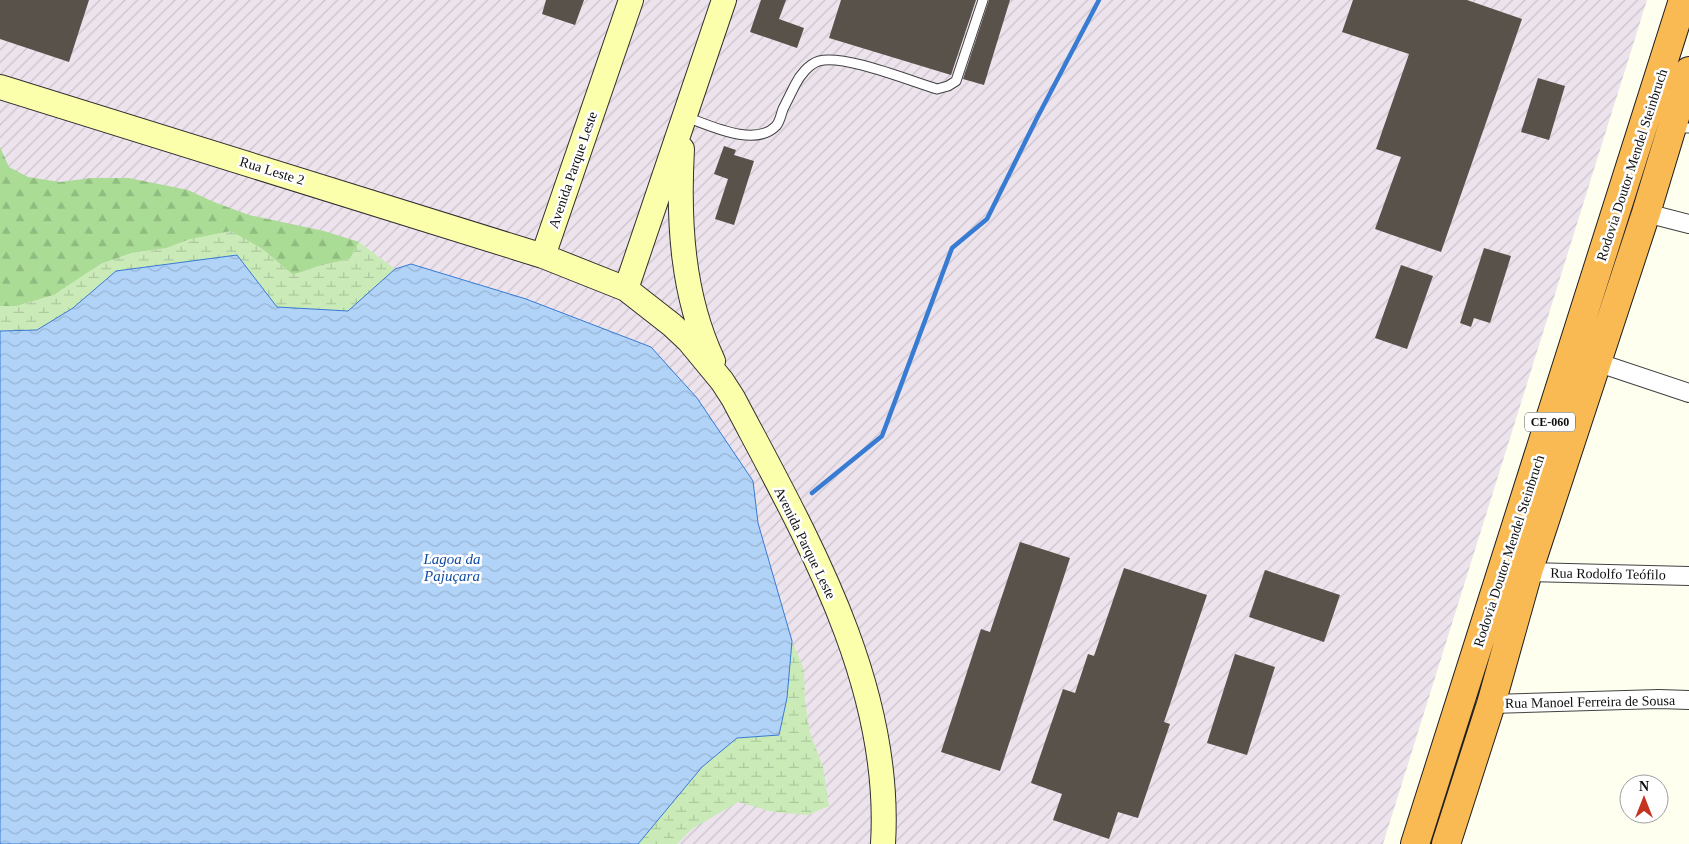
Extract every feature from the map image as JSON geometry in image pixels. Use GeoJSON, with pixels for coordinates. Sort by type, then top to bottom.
{"type":"FeatureCollection","features":[{"type":"Feature","properties":{"kind":"highway","name":"Rodovia Doutor Mendel Steinbruch"},"geometry":{"type":"LineString","coordinates":[[1415,844],[1683,0]]}},
{"type":"Feature","properties":{"kind":"highway","name":"Rodovia Doutor Mendel Steinbruch"},"geometry":{"type":"LineString","coordinates":[[1446,844],[1491,704],[1528,572],[1596,362],[1646,214],[1680,128],[1689,71]]}},
{"type":"Feature","properties":{"kind":"street","name":"Avenida Parque Leste"},"geometry":{"type":"LineString","coordinates":[[631,0],[543,256],[626,289],[672,325],[722,380],[821,572],[856,658],[874,722],[883,792],[883,844]]}},
{"type":"Feature","properties":{"kind":"street"},"geometry":{"type":"LineString","coordinates":[[626,289],[671,155],[685,120],[724,0]]}},
{"type":"Feature","properties":{"kind":"street","name":"Rua Leste 2"},"geometry":{"type":"LineString","coordinates":[[0,87],[543,256]]}},
{"type":"Feature","properties":{"kind":"street"},"geometry":{"type":"LineString","coordinates":[[685,120],[680,176],[683,258],[696,316],[707,348],[722,380]]}},
{"type":"Feature","properties":{"kind":"street"},"geometry":{"type":"LineString","coordinates":[[1646,214],[1689,224]]}},
{"type":"Feature","properties":{"kind":"street"},"geometry":{"type":"LineString","coordinates":[[1596,362],[1689,393]]}},
{"type":"Feature","properties":{"kind":"street","name":"Rua Rodolfo Teófilo"},"geometry":{"type":"LineString","coordinates":[[1528,572],[1689,576]]}},
{"type":"Feature","properties":{"kind":"street","name":"Rua Manoel Ferreira de Sousa"},"geometry":{"type":"LineString","coordinates":[[1491,704],[1689,700]]}},
{"type":"Feature","properties":{"kind":"lane"},"geometry":{"type":"LineString","coordinates":[[685,120],[732,133],[758,135],[769,132],[777,125],[798,79],[808,68],[819,61],[838,60],[858,64],[937,89],[948,86],[956,81],[983,0]]}},
{"type":"Feature","properties":{"kind":"shaded area"},"geometry":{"type":"Polygon","coordinates":[[[0,0],[1647,0],[1383,844],[0,844],[0,0]]]}},
{"type":"Feature","properties":{"kind":"green space"},"geometry":{"type":"Polygon","coordinates":[[[0,147],[9,167],[28,177],[60,182],[91,178],[129,178],[188,190],[249,215],[324,231],[359,242],[350,259],[319,266],[293,275],[261,248],[191,239],[167,248],[132,253],[101,264],[54,295],[17,306],[0,306],[0,147]]]}},
{"type":"Feature","properties":{"kind":"green space"},"geometry":{"type":"Polygon","coordinates":[[[231,231],[261,248],[293,275],[319,266],[350,259],[359,242],[395,269],[348,311],[277,307],[237,255],[116,271],[73,308],[37,330],[0,331],[0,306],[17,306],[54,295],[101,264],[132,253],[167,248],[190,239],[231,231]]]}},
{"type":"Feature","properties":{"kind":"green space"},"geometry":{"type":"Polygon","coordinates":[[[792,641],[804,670],[805,701],[810,733],[823,767],[829,806],[808,815],[774,812],[738,802],[692,829],[677,844],[638,844],[702,767],[737,738],[779,735],[787,698],[792,641]]]}},
{"type":"Feature","properties":{"kind":"water","name":"Lagoa da Pajuçara"},"geometry":{"type":"Polygon","coordinates":[[[237,255],[277,307],[348,311],[395,269],[411,264],[526,299],[651,347],[697,398],[753,481],[758,523],[792,641],[787,698],[779,735],[737,738],[702,767],[638,844],[0,844],[0,331],[37,330],[73,308],[116,271],[237,255]]]}},
{"type":"Feature","properties":{"kind":"building"},"geometry":{"type":"Polygon","coordinates":[[[0,0],[89,0],[69,62],[0,39],[0,0]]]}},
{"type":"Feature","properties":{"kind":"building"},"geometry":{"type":"Polygon","coordinates":[[[546,0],[584,0],[575,25],[542,14],[546,0]]]}},
{"type":"Feature","properties":{"kind":"building"},"geometry":{"type":"Polygon","coordinates":[[[761,0],[786,0],[779,19],[804,28],[797,48],[750,32],[761,0]]]}},
{"type":"Feature","properties":{"kind":"building"},"geometry":{"type":"Polygon","coordinates":[[[841,0],[976,0],[951,75],[829,38],[841,0]]]}},
{"type":"Feature","properties":{"kind":"building"},"geometry":{"type":"Polygon","coordinates":[[[989,0],[1010,0],[984,85],[963,79],[989,0]]]}},
{"type":"Feature","properties":{"kind":"building"},"geometry":{"type":"Polygon","coordinates":[[[1353,0],[1467,0],[1522,19],[1441,252],[1375,229],[1401,157],[1376,149],[1409,54],[1342,32],[1353,0]]]}},
{"type":"Feature","properties":{"kind":"building"},"geometry":{"type":"Polygon","coordinates":[[[1538,78],[1565,86],[1549,140],[1521,132],[1538,78]]]}},
{"type":"Feature","properties":{"kind":"building"},"geometry":{"type":"Polygon","coordinates":[[[724,146],[736,150],[734,155],[754,161],[734,225],[715,219],[728,179],[714,174],[724,146]]]}},
{"type":"Feature","properties":{"kind":"building"},"geometry":{"type":"Polygon","coordinates":[[[1484,248],[1511,256],[1490,323],[1474,318],[1471,327],[1460,323],[1484,248]]]}},
{"type":"Feature","properties":{"kind":"building"},"geometry":{"type":"Polygon","coordinates":[[[1401,265],[1433,276],[1407,349],[1375,338],[1401,265]]]}},
{"type":"Feature","properties":{"kind":"building"},"geometry":{"type":"Polygon","coordinates":[[[1020,542],[1070,558],[1000,771],[941,752],[981,629],[990,632],[1020,542]]]}},
{"type":"Feature","properties":{"kind":"building"},"geometry":{"type":"Polygon","coordinates":[[[1124,568],[1207,595],[1164,722],[1170,724],[1138,818],[1118,812],[1109,839],[1053,820],[1062,794],[1031,783],[1063,689],[1075,693],[1088,654],[1094,656],[1124,568]]]}},
{"type":"Feature","properties":{"kind":"building"},"geometry":{"type":"Polygon","coordinates":[[[1265,570],[1340,595],[1324,642],[1249,617],[1265,570]]]}},
{"type":"Feature","properties":{"kind":"building"},"geometry":{"type":"Polygon","coordinates":[[[1235,654],[1275,667],[1247,755],[1207,743],[1235,654]]]}},
{"type":"Feature","properties":{"kind":"waterway"},"geometry":{"type":"LineString","coordinates":[[812,493],[882,436],[952,248],[987,219],[1099,0]]}}]}
